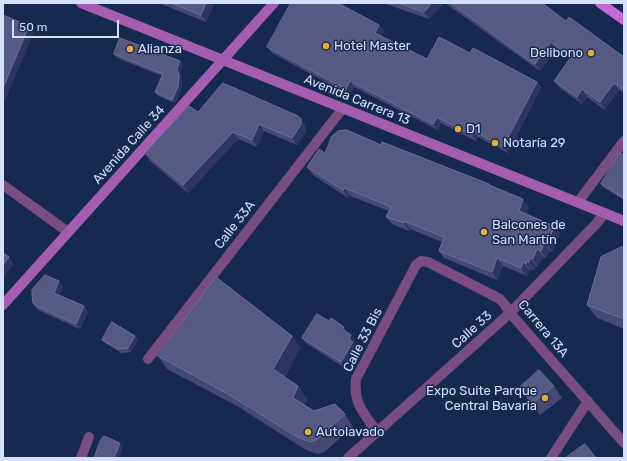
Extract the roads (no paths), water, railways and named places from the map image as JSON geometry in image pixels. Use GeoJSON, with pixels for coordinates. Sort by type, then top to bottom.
{"type":"FeatureCollection","features":[{"type":"Feature","properties":{"kind":"main road","name":"Avenida Carrera 13"},"geometry":{"type":"LineString","coordinates":[[81,3],[624,221]]}},
{"type":"Feature","properties":{"kind":"main road","name":"Avenida Calle 34"},"geometry":{"type":"LineString","coordinates":[[3,304],[274,3]]}},
{"type":"Feature","properties":{"kind":"main road"},"geometry":{"type":"LineString","coordinates":[[600,3],[624,20]]}},
{"type":"Feature","properties":{"kind":"street","name":"Calle 33A"},"geometry":{"type":"LineString","coordinates":[[148,359],[343,108]]}},
{"type":"Feature","properties":{"kind":"street"},"geometry":{"type":"LineString","coordinates":[[578,202],[624,141]]}},
{"type":"Feature","properties":{"kind":"street"},"geometry":{"type":"LineString","coordinates":[[3,185],[68,232]]}},
{"type":"Feature","properties":{"kind":"street","name":"Calle 33"},"geometry":{"type":"LineString","coordinates":[[348,458],[510,313],[605,213]]}},
{"type":"Feature","properties":{"kind":"street","name":"Carrera 13A"},"geometry":{"type":"LineString","coordinates":[[421,261],[428,262],[493,295],[505,305],[510,313],[624,443]]}},
{"type":"Feature","properties":{"kind":"street","name":"Calle 33 Bis"},"geometry":{"type":"LineString","coordinates":[[377,432],[357,403],[355,391],[356,379],[416,265],[421,261]]}},
{"type":"Feature","properties":{"kind":"street"},"geometry":{"type":"LineString","coordinates":[[550,458],[588,401]]}},
{"type":"Feature","properties":{"kind":"street"},"geometry":{"type":"LineString","coordinates":[[81,458],[89,437]]}},
{"type":"Feature","properties":{"kind":"place","name":"Hotel Master"},"geometry":{"type":"Point","coordinates":[326,46]}},
{"type":"Feature","properties":{"kind":"place","name":"Alianza"},"geometry":{"type":"Point","coordinates":[130,49]}},
{"type":"Feature","properties":{"kind":"place","name":"Delibono"},"geometry":{"type":"Point","coordinates":[591,53]}},
{"type":"Feature","properties":{"kind":"place","name":"D1"},"geometry":{"type":"Point","coordinates":[458,129]}},
{"type":"Feature","properties":{"kind":"place","name":"Notaría 29"},"geometry":{"type":"Point","coordinates":[495,143]}},
{"type":"Feature","properties":{"kind":"place","name":"Balcones de San Martín"},"geometry":{"type":"Point","coordinates":[484,232]}},
{"type":"Feature","properties":{"kind":"place","name":"Expo Suite Parque Central Bavaria"},"geometry":{"type":"Point","coordinates":[545,398]}},
{"type":"Feature","properties":{"kind":"place","name":"Autolavado"},"geometry":{"type":"Point","coordinates":[308,432]}}]}
